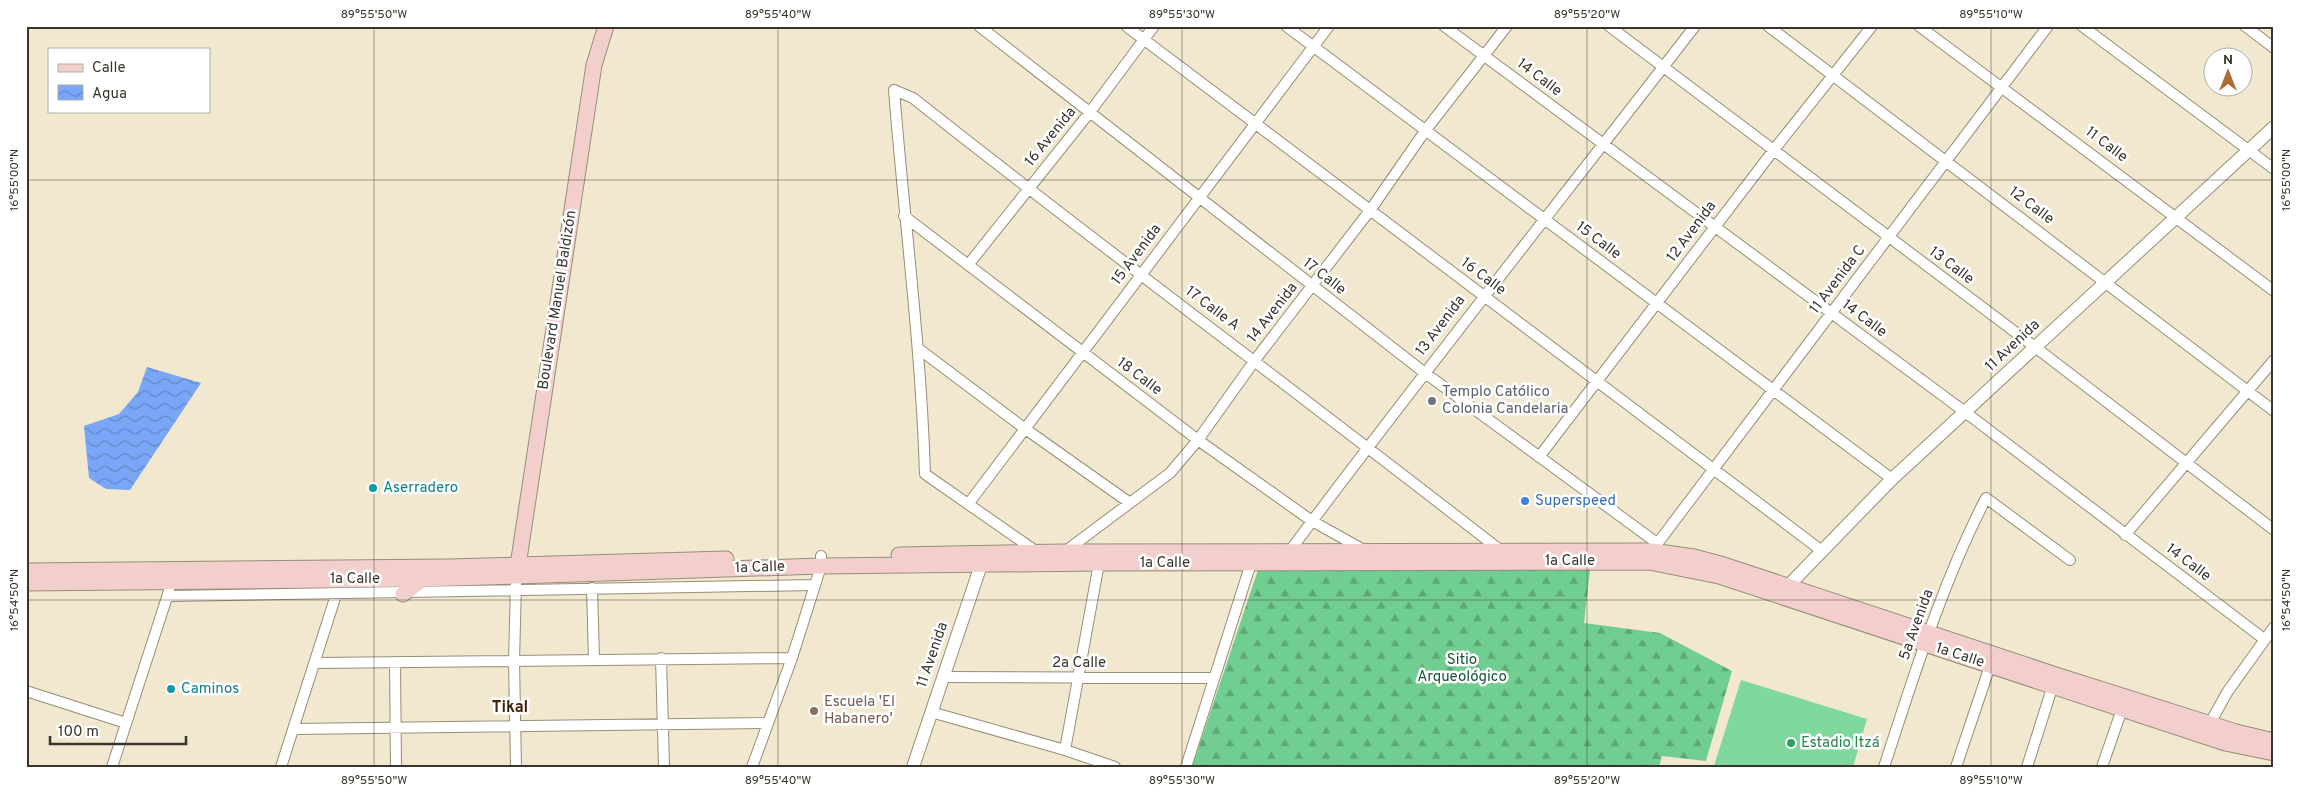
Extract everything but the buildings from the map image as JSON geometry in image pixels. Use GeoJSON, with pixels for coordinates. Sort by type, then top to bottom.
{"type":"FeatureCollection","features":[{"type":"Feature","properties":{"kind":"main road","name":"Boulevard Manuel Baldizón"},"geometry":{"type":"LineString","coordinates":[[517,576],[594,65],[606,26]]}},
{"type":"Feature","properties":{"kind":"main road","name":"1a Calle"},"geometry":{"type":"LineString","coordinates":[[1629,555],[1654,547],[1717,563],[1786,592],[2055,681],[2122,709],[2225,743],[2274,753]]}},
{"type":"Feature","properties":{"kind":"main road","name":"1a Calle"},"geometry":{"type":"LineString","coordinates":[[1042,560],[1064,552],[1365,551],[1500,556]]}},
{"type":"Feature","properties":{"kind":"main road","name":"1a Calle"},"geometry":{"type":"LineString","coordinates":[[26,583],[170,583],[258,575],[449,572],[517,576],[821,561],[1042,560],[1099,563],[1251,563],[1500,556],[1629,555],[1786,592]]}},
{"type":"Feature","properties":{"kind":"main road","name":"1a Calle"},"geometry":{"type":"LineString","coordinates":[[26,571],[170,583]]}},
{"type":"Feature","properties":{"kind":"main road","name":"1a Calle"},"geometry":{"type":"LineString","coordinates":[[258,575],[423,579],[449,572]]}},
{"type":"Feature","properties":{"kind":"main road"},"geometry":{"type":"LineString","coordinates":[[403,594],[423,579]]}},
{"type":"Feature","properties":{"kind":"main road","name":"1a Calle"},"geometry":{"type":"LineString","coordinates":[[1927,639],[1990,666],[2055,681],[2274,741]]}},
{"type":"Feature","properties":{"kind":"street","name":"17 Calle"},"geometry":{"type":"LineString","coordinates":[[979,26],[1200,197],[1312,287],[1539,457],[1654,547]]}},
{"type":"Feature","properties":{"kind":"street","name":"16 Calle"},"geometry":{"type":"LineString","coordinates":[[1126,26],[1822,551]]}},
{"type":"Feature","properties":{"kind":"street","name":"16 Avenida"},"geometry":{"type":"LineString","coordinates":[[968,265],[1090,112],[1154,26]]}},
{"type":"Feature","properties":{"kind":"street","name":"15 Calle"},"geometry":{"type":"LineString","coordinates":[[1286,26],[1892,479]]}},
{"type":"Feature","properties":{"kind":"street","name":"15 Avenida"},"geometry":{"type":"LineString","coordinates":[[969,503],[1330,26]]}},
{"type":"Feature","properties":{"kind":"street","name":"14 Calle"},"geometry":{"type":"LineString","coordinates":[[1444,26],[1602,145],[1715,226],[1965,412],[2264,639]]}},
{"type":"Feature","properties":{"kind":"street","name":"14 Avenida"},"geometry":{"type":"LineString","coordinates":[[1064,552],[1170,473],[1198,440],[1255,360],[1371,210],[1424,131],[1507,26]]}},
{"type":"Feature","properties":{"kind":"street","name":"13 Calle"},"geometry":{"type":"LineString","coordinates":[[1608,26],[2035,347],[2274,530]]}},
{"type":"Feature","properties":{"kind":"street","name":"13 Avenida"},"geometry":{"type":"LineString","coordinates":[[1289,552],[1483,296],[1545,220],[1695,26]]}},
{"type":"Feature","properties":{"kind":"street","name":"12 Calle"},"geometry":{"type":"LineString","coordinates":[[1768,26],[2274,411]]}},
{"type":"Feature","properties":{"kind":"street","name":"12 Avenida"},"geometry":{"type":"LineString","coordinates":[[1539,457],[1773,150],[1872,26]]}},
{"type":"Feature","properties":{"kind":"street","name":"11 Calle"},"geometry":{"type":"LineString","coordinates":[[1919,26],[2274,290]]}},
{"type":"Feature","properties":{"kind":"street","name":"11 Avenida C"},"geometry":{"type":"LineString","coordinates":[[1654,547],[2048,26]]}},
{"type":"Feature","properties":{"kind":"street"},"geometry":{"type":"LineString","coordinates":[[2082,26],[2274,169]]}},
{"type":"Feature","properties":{"kind":"street"},"geometry":{"type":"LineString","coordinates":[[2245,26],[2274,48]]}},
{"type":"Feature","properties":{"kind":"street","name":"17 Calle A"},"geometry":{"type":"LineString","coordinates":[[904,216],[894,90],[912,98],[1028,189],[1255,360],[1369,448],[1500,556]]}},
{"type":"Feature","properties":{"kind":"street","name":"11 Avenida"},"geometry":{"type":"LineString","coordinates":[[1786,592],[1822,551],[1892,479],[2274,127]]}},
{"type":"Feature","properties":{"kind":"street"},"geometry":{"type":"LineString","coordinates":[[904,216],[919,349],[925,474],[969,503],[1042,560]]}},
{"type":"Feature","properties":{"kind":"street","name":"18 Calle"},"geometry":{"type":"LineString","coordinates":[[904,216],[1198,440],[1312,521],[1365,551]]}},
{"type":"Feature","properties":{"kind":"street"},"geometry":{"type":"LineString","coordinates":[[919,349],[1024,428],[1130,503]]}},
{"type":"Feature","properties":{"kind":"street"},"geometry":{"type":"LineString","coordinates":[[2125,535],[2274,360]]}},
{"type":"Feature","properties":{"kind":"street","name":"5a Avenida"},"geometry":{"type":"LineString","coordinates":[[1884,767],[1927,639],[1959,556],[1986,498],[2070,560]]}},
{"type":"Feature","properties":{"kind":"street","name":"11 Avenida"},"geometry":{"type":"LineString","coordinates":[[913,767],[981,560]]}},
{"type":"Feature","properties":{"kind":"street"},"geometry":{"type":"LineString","coordinates":[[752,767],[792,658],[821,561]]}},
{"type":"Feature","properties":{"kind":"street"},"geometry":{"type":"LineString","coordinates":[[1065,750],[1099,563]]}},
{"type":"Feature","properties":{"kind":"street"},"geometry":{"type":"LineString","coordinates":[[1186,767],[1251,563]]}},
{"type":"Feature","properties":{"kind":"street","name":"1a Calle"},"geometry":{"type":"LineString","coordinates":[[170,583],[336,595],[403,594],[517,576],[592,588],[814,584]]}},
{"type":"Feature","properties":{"kind":"street"},"geometry":{"type":"LineString","coordinates":[[516,767],[514,662],[517,576]]}},
{"type":"Feature","properties":{"kind":"street"},"geometry":{"type":"LineString","coordinates":[[112,767],[170,583]]}},
{"type":"Feature","properties":{"kind":"street"},"geometry":{"type":"LineString","coordinates":[[592,588],[594,659]]}},
{"type":"Feature","properties":{"kind":"street"},"geometry":{"type":"LineString","coordinates":[[280,767],[336,595]]}},
{"type":"Feature","properties":{"kind":"street"},"geometry":{"type":"LineString","coordinates":[[2210,723],[2228,691],[2274,627]]}},
{"type":"Feature","properties":{"kind":"street"},"geometry":{"type":"LineString","coordinates":[[661,658],[664,767]]}},
{"type":"Feature","properties":{"kind":"street"},"geometry":{"type":"LineString","coordinates":[[315,663],[792,658]]}},
{"type":"Feature","properties":{"kind":"street"},"geometry":{"type":"LineString","coordinates":[[395,663],[396,767]]}},
{"type":"Feature","properties":{"kind":"street"},"geometry":{"type":"LineString","coordinates":[[1956,767],[1990,666]]}},
{"type":"Feature","properties":{"kind":"street","name":"2a Calle"},"geometry":{"type":"LineString","coordinates":[[943,677],[1214,678]]}},
{"type":"Feature","properties":{"kind":"street"},"geometry":{"type":"LineString","coordinates":[[2027,767],[2055,681]]}},
{"type":"Feature","properties":{"kind":"street"},"geometry":{"type":"LineString","coordinates":[[26,691],[126,723]]}},
{"type":"Feature","properties":{"kind":"street"},"geometry":{"type":"LineString","coordinates":[[2102,767],[2122,709]]}},
{"type":"Feature","properties":{"kind":"street"},"geometry":{"type":"LineString","coordinates":[[931,712],[1065,750],[1115,767]]}},
{"type":"Feature","properties":{"kind":"street"},"geometry":{"type":"LineString","coordinates":[[293,729],[768,724]]}},
{"type":"Feature","properties":{"kind":"green space","name":"Sitio Arqueológico"},"geometry":{"type":"Polygon","coordinates":[[[1258,570],[1590,570],[1584,623],[1660,633],[1732,671],[1706,761],[1662,756],[1659,767],[1192,767],[1258,570]]]}},
{"type":"Feature","properties":{"kind":"green space","name":"Estadio Itzá"},"geometry":{"type":"Polygon","coordinates":[[[1741,680],[1867,719],[1853,767],[1714,766],[1741,680]]]}},
{"type":"Feature","properties":{"kind":"water"},"geometry":{"type":"Polygon","coordinates":[[[147,367],[201,383],[130,490],[106,489],[89,478],[84,426],[119,414],[138,392],[147,367]]]}},
{"type":"Feature","properties":{"kind":"place","name":"Templo Católico Colonia Candelaria"},"geometry":{"type":"Point","coordinates":[1432,401]}},
{"type":"Feature","properties":{"kind":"place","name":"Aserradero"},"geometry":{"type":"Point","coordinates":[373,488]}},
{"type":"Feature","properties":{"kind":"place","name":"Superspeed"},"geometry":{"type":"Point","coordinates":[1525,501]}},
{"type":"Feature","properties":{"kind":"place","name":"Caminos"},"geometry":{"type":"Point","coordinates":[171,689]}},
{"type":"Feature","properties":{"kind":"place","name":"Escuela 'El Habanero'"},"geometry":{"type":"Point","coordinates":[814,711]}},
{"type":"Feature","properties":{"kind":"place","name":"Estadio Itzá"},"geometry":{"type":"Point","coordinates":[1791,743]}},
{"type":"Feature","properties":{"kind":"district","name":"Tikal"},"geometry":{"type":"Point","coordinates":[510,708]}}]}
